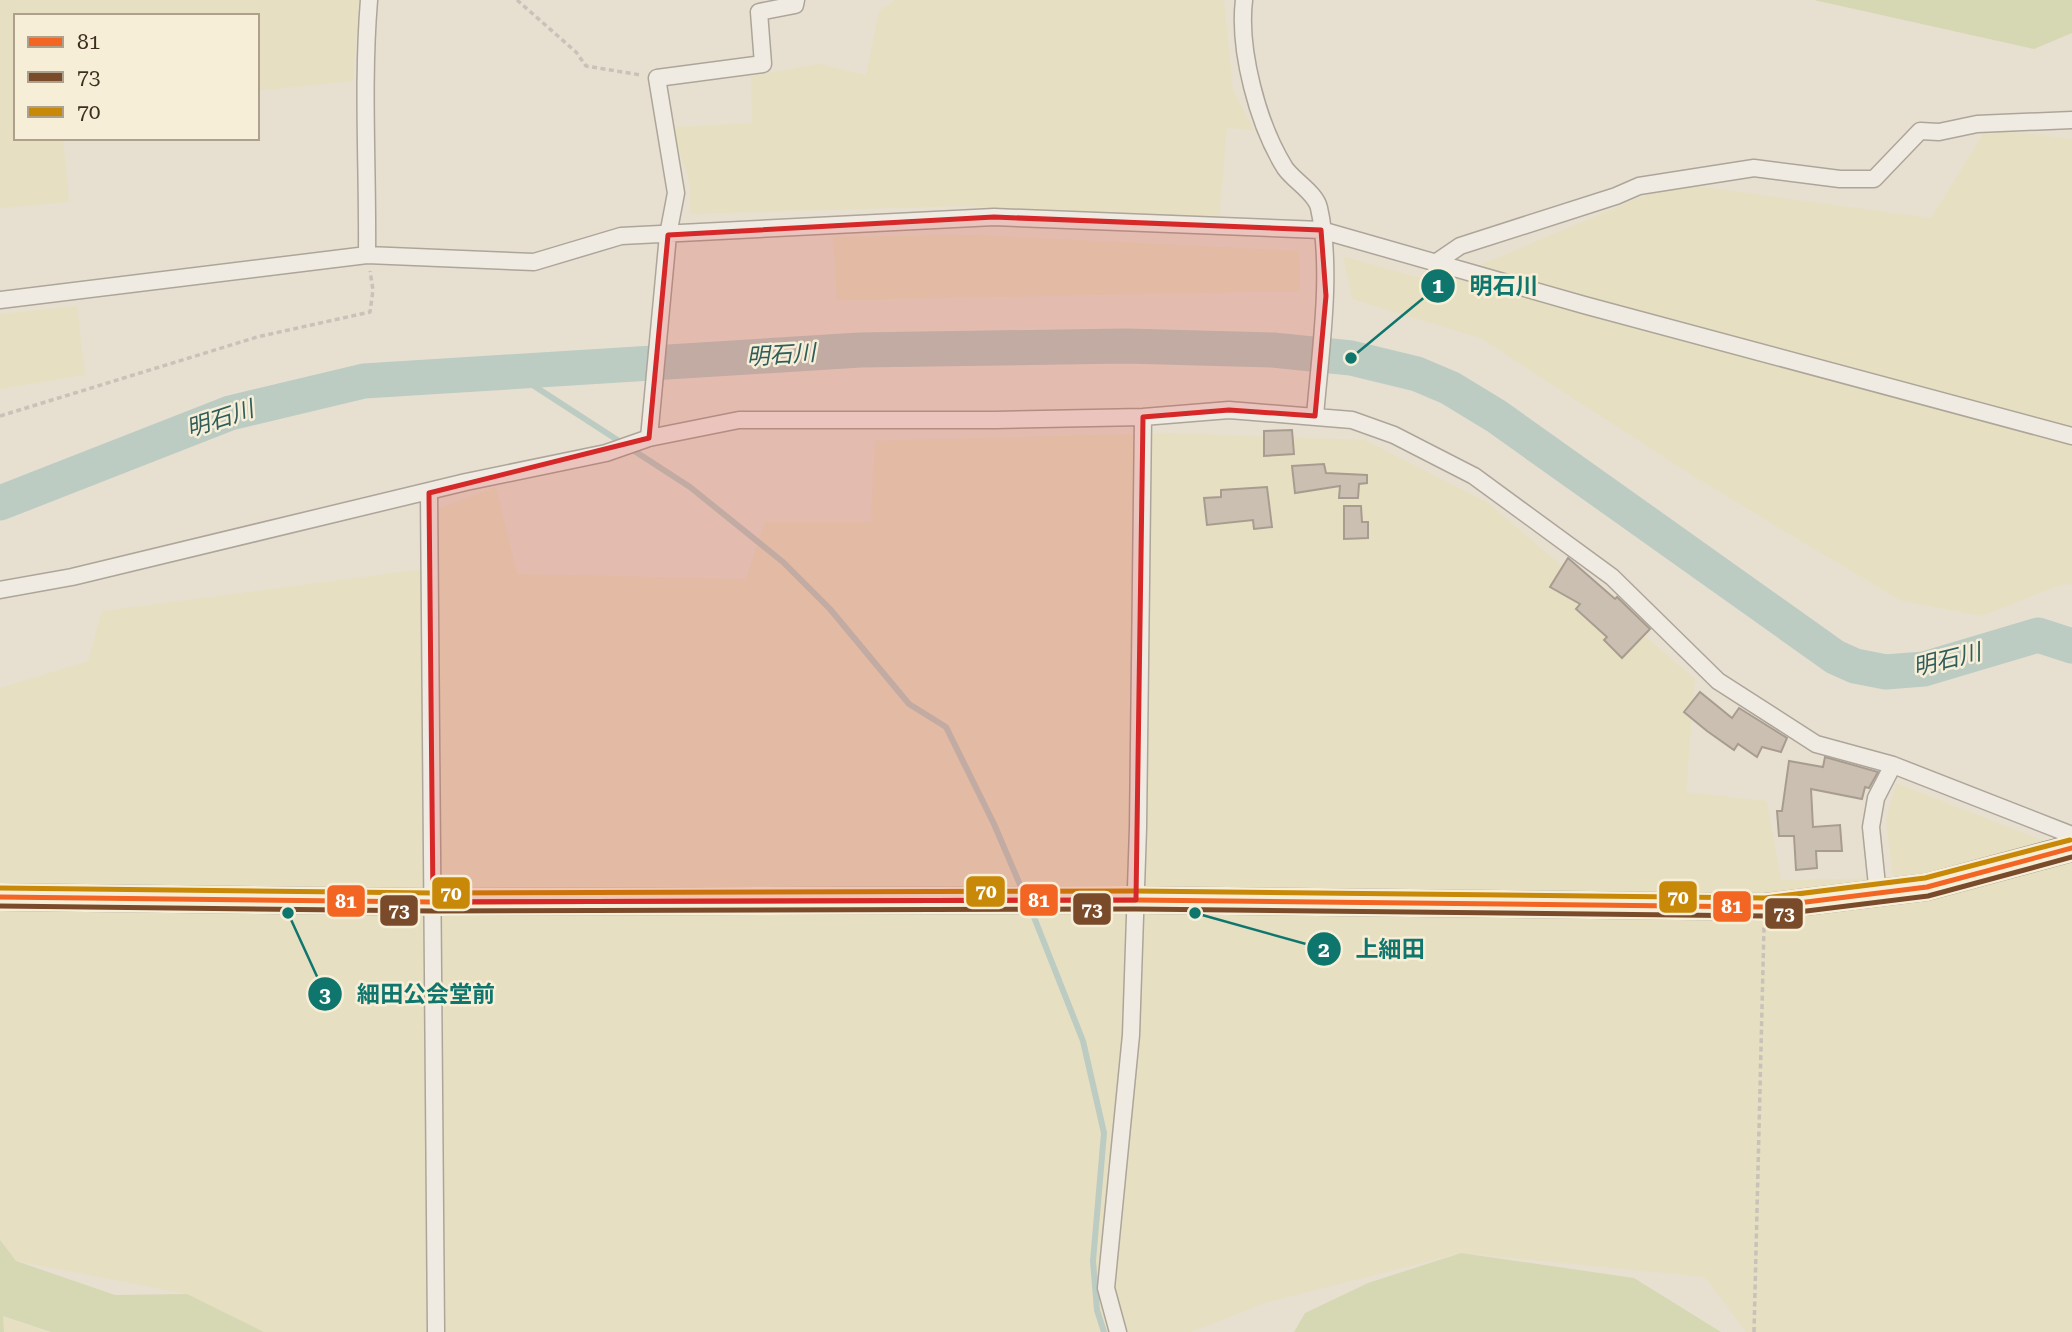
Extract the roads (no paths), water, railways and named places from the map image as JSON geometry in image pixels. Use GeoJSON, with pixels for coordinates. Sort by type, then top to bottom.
{"type":"FeatureCollection","features":[{"type":"Feature","properties":{"kind":"main road"},"geometry":{"type":"LineString","coordinates":[[0,897],[433,902],[1136,900],[1765,907],[1927,887],[2072,848]]}},
{"type":"Feature","properties":{"kind":"street"},"geometry":{"type":"LineString","coordinates":[[367,255],[368,120],[364,56],[369,0]]}},
{"type":"Feature","properties":{"kind":"street"},"geometry":{"type":"LineString","coordinates":[[649,438],[668,234],[676,193],[657,78],[763,64],[759,12],[795,5],[796,0]]}},
{"type":"Feature","properties":{"kind":"street"},"geometry":{"type":"LineString","coordinates":[[1244,0],[1241,27],[1263,126],[1286,169],[1319,205],[1326,296],[1315,416]]}},
{"type":"Feature","properties":{"kind":"street"},"geometry":{"type":"LineString","coordinates":[[1438,261],[1460,246],[1616,196],[1639,186],[1754,168],[1840,179],[1874,179],[1920,131],[1939,132],[1977,124],[2072,120]]}},
{"type":"Feature","properties":{"kind":"street"},"geometry":{"type":"LineString","coordinates":[[0,300],[367,255],[534,262],[621,236],[993,217],[1321,230],[1438,261],[1584,305],[2072,436]]}},
{"type":"Feature","properties":{"kind":"street"},"geometry":{"type":"LineString","coordinates":[[0,590],[72,577],[466,482],[606,453],[649,438],[739,420],[1143,417],[1228,410],[1352,420],[1394,435],[1474,476],[1612,577],[1718,681],[1816,744],[1893,765],[2072,835]]}},
{"type":"Feature","properties":{"kind":"street"},"geometry":{"type":"LineString","coordinates":[[1118,1332],[1105,1287],[1131,1035],[1136,900],[1143,417]]}},
{"type":"Feature","properties":{"kind":"street"},"geometry":{"type":"LineString","coordinates":[[429,493],[436,1332]]}},
{"type":"Feature","properties":{"kind":"street"},"geometry":{"type":"LineString","coordinates":[[1878,895],[1871,827],[1876,798],[1893,765]]}},
{"type":"Feature","properties":{"kind":"waterway","name":"明石川"},"geometry":{"type":"LineString","coordinates":[[0,503],[230,413],[364,381],[860,350],[1126,346],[1273,350],[1351,358],[1417,374],[1450,388],[1496,416],[1835,657],[1855,666],[1886,672],[1924,669],[2038,635],[2072,646]]}},
{"type":"Feature","properties":{"kind":"waterway"},"geometry":{"type":"LineString","coordinates":[[514,373],[690,487],[783,562],[830,609],[909,704],[946,727],[994,824],[1024,894]]}},
{"type":"Feature","properties":{"kind":"waterway"},"geometry":{"type":"LineString","coordinates":[[1030,907],[1083,1041],[1104,1133],[1093,1261],[1097,1310],[1104,1332]]}},
{"type":"Feature","properties":{"kind":"place","name":"明石川"},"geometry":{"type":"Point","coordinates":[1351,358]}},
{"type":"Feature","properties":{"kind":"place","name":"細田公会堂前"},"geometry":{"type":"Point","coordinates":[288,913]}},
{"type":"Feature","properties":{"kind":"place","name":"上細田"},"geometry":{"type":"Point","coordinates":[1195,913]}}]}
